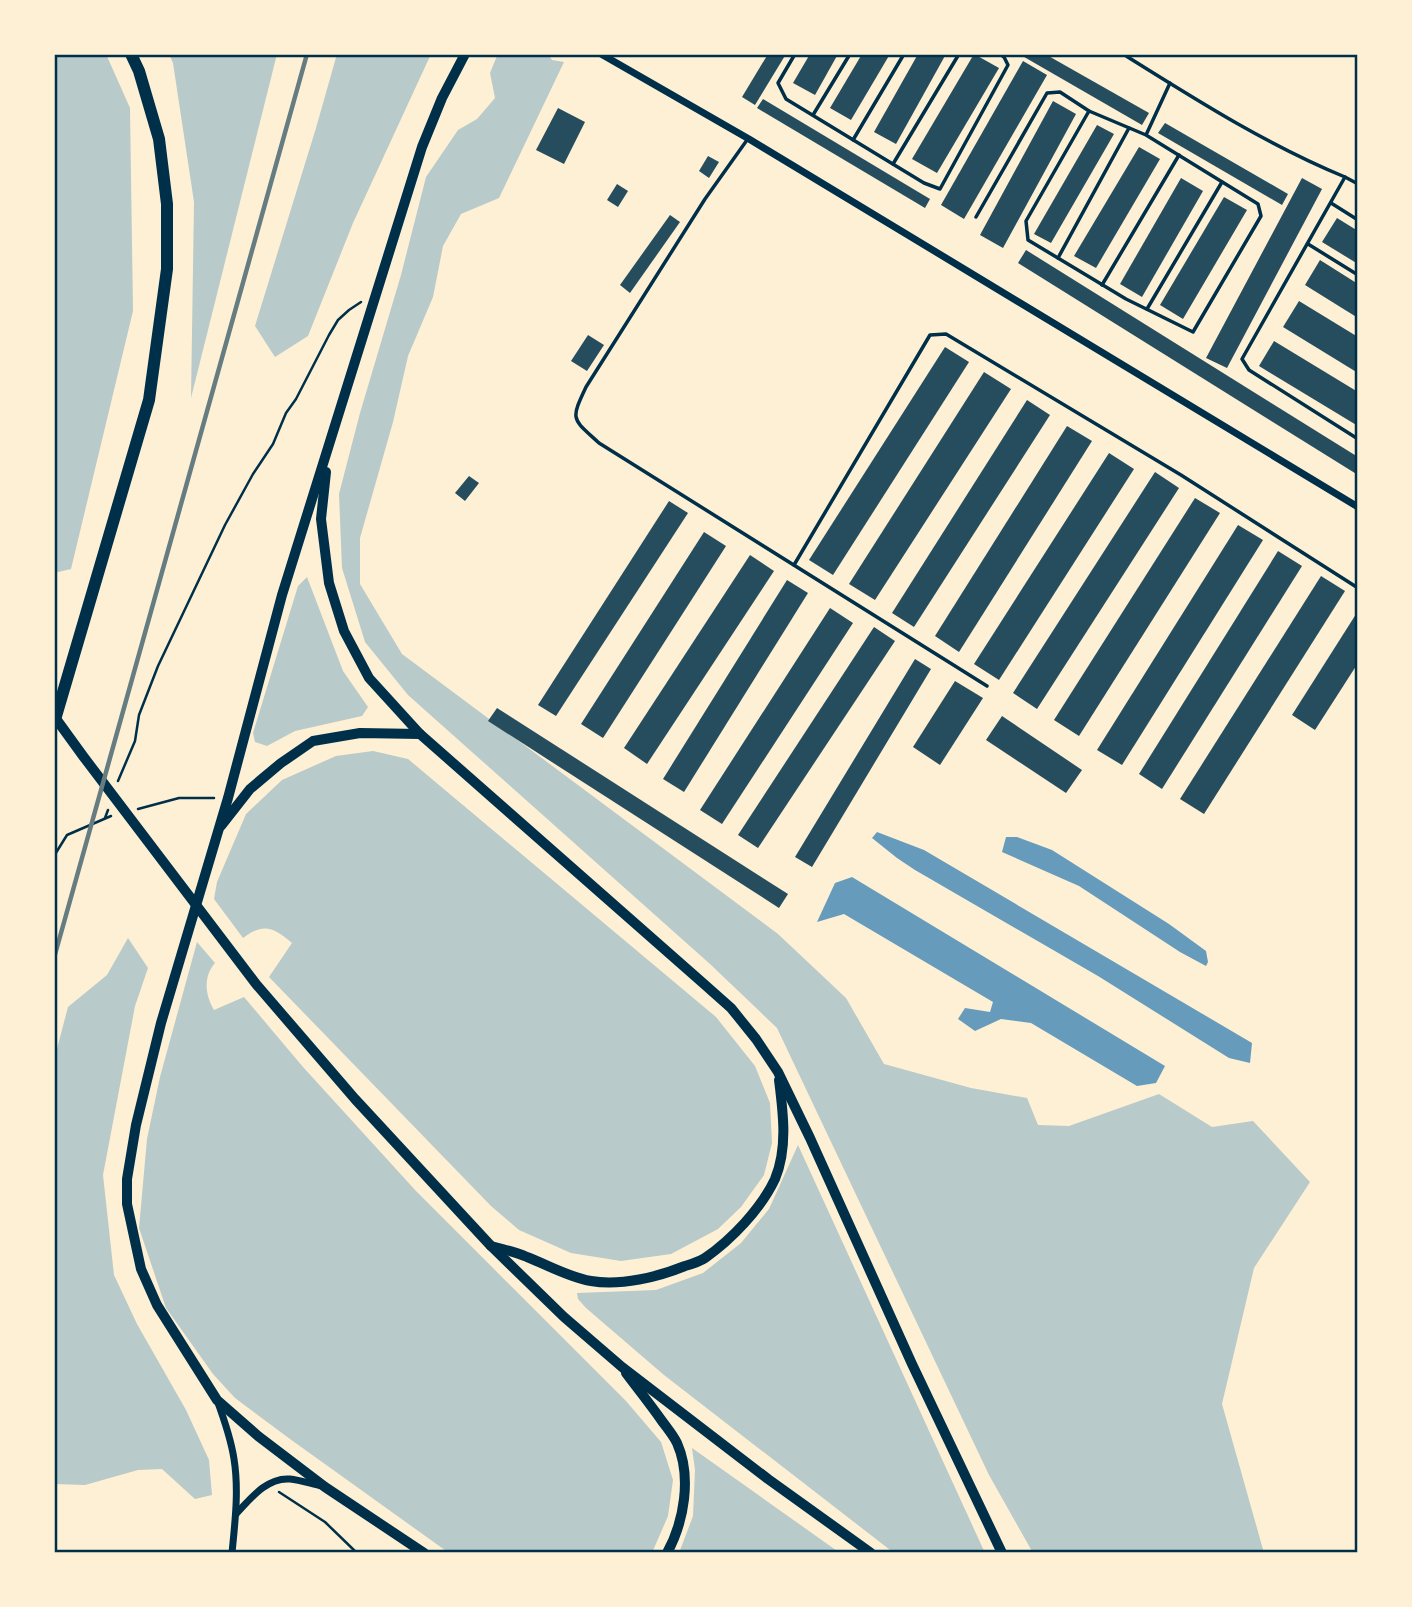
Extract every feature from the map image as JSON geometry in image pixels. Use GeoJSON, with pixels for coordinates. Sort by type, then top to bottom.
{"type":"FeatureCollection","features":[{"type":"Feature","properties":{"kind":"main road"},"geometry":{"type":"LineString","coordinates":[[54,723],[149,400],[167,270],[167,204],[159,139],[139,71],[131,54]]}},
{"type":"Feature","properties":{"kind":"main road"},"geometry":{"type":"LineString","coordinates":[[54,716],[256,984],[355,1099],[491,1246],[564,1317],[621,1367],[768,1479],[871,1553]]}},
{"type":"Feature","properties":{"kind":"street"},"geometry":{"type":"LineString","coordinates":[[232,1553],[236,1515],[234,1459],[226,1427],[217,1399],[157,1305],[141,1269],[127,1204],[127,1179],[136,1125],[161,1023],[228,798],[282,595],[422,147],[442,98],[465,54]]}},
{"type":"Feature","properties":{"kind":"street"},"geometry":{"type":"LineString","coordinates":[[601,54],[749,139],[1358,507]]}},
{"type":"Feature","properties":{"kind":"street"},"geometry":{"type":"LineString","coordinates":[[328,450],[321,519],[329,583],[344,631],[369,678],[420,734],[731,1008],[756,1039],[778,1072],[810,1138],[912,1364],[1002,1553]]}},
{"type":"Feature","properties":{"kind":"street"},"geometry":{"type":"LineString","coordinates":[[217,831],[250,789],[281,762],[313,741],[360,733],[420,734]]}},
{"type":"Feature","properties":{"kind":"street"},"geometry":{"type":"LineString","coordinates":[[491,1246],[592,1281],[632,1281],[670,1272],[703,1260],[734,1234],[759,1207],[775,1178],[783,1146],[778,1072]]}},
{"type":"Feature","properties":{"kind":"street"},"geometry":{"type":"LineString","coordinates":[[621,1367],[675,1440],[681,1455],[685,1478],[681,1514],[667,1553]]}},
{"type":"Feature","properties":{"kind":"street"},"geometry":{"type":"LineString","coordinates":[[217,1399],[258,1436],[325,1486],[424,1553]]}},
{"type":"Feature","properties":{"kind":"street"},"geometry":{"type":"LineString","coordinates":[[236,1515],[267,1484],[287,1478],[325,1486]]}},
{"type":"Feature","properties":{"kind":"lane"},"geometry":{"type":"LineString","coordinates":[[794,54],[778,83],[786,99],[924,183],[940,189],[1008,65],[1000,54]]}},
{"type":"Feature","properties":{"kind":"lane"},"geometry":{"type":"LineString","coordinates":[[813,116],[849,54]]}},
{"type":"Feature","properties":{"kind":"lane"},"geometry":{"type":"LineString","coordinates":[[853,140],[904,54]]}},
{"type":"Feature","properties":{"kind":"lane"},"geometry":{"type":"LineString","coordinates":[[893,164],[959,54]]}},
{"type":"Feature","properties":{"kind":"lane"},"geometry":{"type":"LineString","coordinates":[[1123,54],[1221,115],[1301,158],[1358,184]]}},
{"type":"Feature","properties":{"kind":"lane"},"geometry":{"type":"LineString","coordinates":[[1146,135],[1170,83]]}},
{"type":"Feature","properties":{"kind":"lane"},"geometry":{"type":"LineString","coordinates":[[976,217],[1047,93],[1060,92],[1089,111],[1146,135],[1258,204],[1261,216],[1193,332],[1102,285],[1028,240],[1026,221],[1089,111]]}},
{"type":"Feature","properties":{"kind":"lane"},"geometry":{"type":"LineString","coordinates":[[1058,258],[1129,128]]}},
{"type":"Feature","properties":{"kind":"lane"},"geometry":{"type":"LineString","coordinates":[[749,139],[705,199],[586,387],[575,411],[576,422],[599,443],[987,686]]}},
{"type":"Feature","properties":{"kind":"lane"},"geometry":{"type":"LineString","coordinates":[[1102,285],[1179,155]]}},
{"type":"Feature","properties":{"kind":"lane"},"geometry":{"type":"LineString","coordinates":[[1345,177],[1242,359],[1249,370],[1358,439]]}},
{"type":"Feature","properties":{"kind":"lane"},"geometry":{"type":"LineString","coordinates":[[1147,309],[1222,182]]}},
{"type":"Feature","properties":{"kind":"lane"},"geometry":{"type":"LineString","coordinates":[[1331,203],[1358,220]]}},
{"type":"Feature","properties":{"kind":"lane"},"geometry":{"type":"LineString","coordinates":[[1307,244],[1358,275]]}},
{"type":"Feature","properties":{"kind":"lane"},"geometry":{"type":"LineString","coordinates":[[794,565],[930,335],[946,334],[1181,475],[1358,588]]}},
{"type":"Feature","properties":{"kind":"path"},"geometry":{"type":"LineString","coordinates":[[115,789],[135,741],[139,715],[158,666],[225,525],[273,444],[286,413],[338,320],[348,310],[377,293]]}},
{"type":"Feature","properties":{"kind":"path"},"geometry":{"type":"LineString","coordinates":[[138,808],[179,798],[228,798]]}},
{"type":"Feature","properties":{"kind":"path"},"geometry":{"type":"LineString","coordinates":[[105,818],[108,809]]}},
{"type":"Feature","properties":{"kind":"path"},"geometry":{"type":"LineString","coordinates":[[54,856],[67,835],[118,813]]}},
{"type":"Feature","properties":{"kind":"path"},"geometry":{"type":"LineString","coordinates":[[267,1484],[325,1522],[357,1553]]}},
{"type":"Feature","properties":{"kind":"shaded area"},"geometry":{"type":"Polygon","coordinates":[[[54,54],[106,54],[130,108],[133,311],[71,569],[54,573],[54,54]]]}},
{"type":"Feature","properties":{"kind":"shaded area"},"geometry":{"type":"Polygon","coordinates":[[[169,54],[277,54],[191,398],[194,202],[173,63],[169,54]]]}},
{"type":"Feature","properties":{"kind":"shaded area"},"geometry":{"type":"Polygon","coordinates":[[[337,54],[431,54],[353,223],[308,336],[275,357],[255,326],[337,54]]]}},
{"type":"Feature","properties":{"kind":"shaded area"},"geometry":{"type":"Polygon","coordinates":[[[499,54],[548,54],[552,60],[564,62],[499,198],[461,214],[443,246],[433,297],[408,356],[393,422],[360,538],[360,584],[402,654],[778,934],[846,998],[884,1064],[971,1088],[1027,1098],[1038,1125],[1069,1126],[1159,1094],[1212,1127],[1253,1121],[1310,1182],[1254,1268],[1222,1404],[1264,1553],[1033,1553],[989,1475],[777,1028],[710,964],[408,695],[365,642],[342,568],[339,494],[426,177],[458,130],[477,119],[495,98],[490,73],[499,54]]]}},
{"type":"Feature","properties":{"kind":"shaded area"},"geometry":{"type":"Polygon","coordinates":[[[307,577],[343,671],[368,707],[362,716],[295,731],[267,746],[255,742],[253,733],[298,586],[307,577]]]}},
{"type":"Feature","properties":{"kind":"shaded area"},"geometry":{"type":"Polygon","coordinates":[[[373,751],[408,759],[716,1017],[755,1066],[770,1103],[772,1143],[764,1175],[741,1207],[718,1229],[671,1254],[621,1261],[571,1253],[519,1230],[491,1206],[269,977],[292,943],[269,929],[257,930],[243,938],[214,899],[217,882],[246,814],[282,780],[336,756],[373,751]]]}},
{"type":"Feature","properties":{"kind":"shaded area"},"geometry":{"type":"Polygon","coordinates":[[[128,938],[148,968],[135,1006],[103,1175],[114,1275],[137,1324],[186,1410],[209,1460],[212,1495],[195,1499],[162,1469],[138,1470],[85,1485],[54,1484],[54,1060],[68,1007],[107,975],[128,938]]]}},
{"type":"Feature","properties":{"kind":"shaded area"},"geometry":{"type":"Polygon","coordinates":[[[197,942],[215,963],[207,980],[209,998],[214,1010],[244,997],[303,1067],[416,1191],[626,1401],[661,1442],[673,1480],[668,1516],[652,1553],[449,1553],[235,1398],[213,1374],[166,1308],[139,1228],[147,1139],[160,1077],[197,942]]]}},
{"type":"Feature","properties":{"kind":"shaded area"},"geometry":{"type":"Polygon","coordinates":[[[798,1145],[985,1553],[894,1553],[664,1375],[578,1299],[577,1293],[656,1290],[703,1273],[741,1243],[769,1209],[798,1145]]]}},
{"type":"Feature","properties":{"kind":"shaded area"},"geometry":{"type":"Polygon","coordinates":[[[692,1448],[840,1553],[679,1553],[693,1516],[695,1470],[692,1448]]]}},
{"type":"Feature","properties":{"kind":"water"},"geometry":{"type":"Polygon","coordinates":[[[877,832],[924,850],[1252,1043],[1250,1063],[1229,1058],[1098,976],[915,870],[872,838],[877,832]]]}},
{"type":"Feature","properties":{"kind":"water"},"geometry":{"type":"Polygon","coordinates":[[[1006,837],[1017,837],[1052,850],[1169,924],[1206,951],[1206,966],[1079,886],[1002,852],[1006,837]]]}},
{"type":"Feature","properties":{"kind":"water"},"geometry":{"type":"Polygon","coordinates":[[[852,877],[1165,1066],[1156,1083],[1137,1086],[1031,1023],[1001,1019],[975,1031],[958,1019],[965,1008],[990,1012],[993,1002],[844,914],[817,922],[835,883],[852,877]]]}},
{"type":"Feature","properties":{"kind":"building"},"geometry":{"type":"Polygon","coordinates":[[[768,54],[786,54],[755,105],[742,97],[768,54]]]}},
{"type":"Feature","properties":{"kind":"building"},"geometry":{"type":"Polygon","coordinates":[[[810,54],[838,54],[815,95],[793,83],[810,54]]]}},
{"type":"Feature","properties":{"kind":"building"},"geometry":{"type":"Polygon","coordinates":[[[862,54],[890,54],[851,120],[830,108],[862,54]]]}},
{"type":"Feature","properties":{"kind":"building"},"geometry":{"type":"Polygon","coordinates":[[[918,54],[946,54],[896,144],[874,132],[918,54]]]}},
{"type":"Feature","properties":{"kind":"building"},"geometry":{"type":"Polygon","coordinates":[[[974,54],[999,68],[937,173],[912,159],[974,54]]]}},
{"type":"Feature","properties":{"kind":"building"},"geometry":{"type":"Polygon","coordinates":[[[1019,54],[1045,54],[1149,113],[1142,125],[1019,54]]]}},
{"type":"Feature","properties":{"kind":"building"},"geometry":{"type":"Polygon","coordinates":[[[1023,61],[1047,75],[964,219],[941,205],[1023,61]]]}},
{"type":"Feature","properties":{"kind":"building"},"geometry":{"type":"Polygon","coordinates":[[[763,99],[930,199],[925,208],[757,108],[763,99]]]}},
{"type":"Feature","properties":{"kind":"building"},"geometry":{"type":"Polygon","coordinates":[[[1053,101],[1076,114],[1003,248],[980,235],[1053,101]]]}},
{"type":"Feature","properties":{"kind":"building"},"geometry":{"type":"Polygon","coordinates":[[[558,108],[585,122],[564,164],[536,150],[558,108]]]}},
{"type":"Feature","properties":{"kind":"building"},"geometry":{"type":"Polygon","coordinates":[[[1165,123],[1288,194],[1282,205],[1158,133],[1165,123]]]}},
{"type":"Feature","properties":{"kind":"building"},"geometry":{"type":"Polygon","coordinates":[[[1097,125],[1114,134],[1051,243],[1034,234],[1097,125]]]}},
{"type":"Feature","properties":{"kind":"building"},"geometry":{"type":"Polygon","coordinates":[[[1139,147],[1160,159],[1096,268],[1074,256],[1139,147]]]}},
{"type":"Feature","properties":{"kind":"building"},"geometry":{"type":"Polygon","coordinates":[[[708,156],[719,162],[709,178],[699,171],[708,156]]]}},
{"type":"Feature","properties":{"kind":"building"},"geometry":{"type":"Polygon","coordinates":[[[1181,178],[1203,191],[1142,297],[1120,284],[1181,178]]]}},
{"type":"Feature","properties":{"kind":"building"},"geometry":{"type":"Polygon","coordinates":[[[1302,178],[1322,189],[1227,368],[1206,358],[1302,178]]]}},
{"type":"Feature","properties":{"kind":"building"},"geometry":{"type":"Polygon","coordinates":[[[617,184],[628,191],[618,207],[607,200],[617,184]]]}},
{"type":"Feature","properties":{"kind":"building"},"geometry":{"type":"Polygon","coordinates":[[[1224,197],[1247,210],[1183,319],[1160,305],[1224,197]]]}},
{"type":"Feature","properties":{"kind":"building"},"geometry":{"type":"Polygon","coordinates":[[[670,215],[680,222],[630,293],[620,285],[670,215]]]}},
{"type":"Feature","properties":{"kind":"building"},"geometry":{"type":"Polygon","coordinates":[[[1337,218],[1358,231],[1358,264],[1322,242],[1337,218]]]}},
{"type":"Feature","properties":{"kind":"building"},"geometry":{"type":"Polygon","coordinates":[[[1026,250],[1358,457],[1358,475],[1018,263],[1026,250]]]}},
{"type":"Feature","properties":{"kind":"building"},"geometry":{"type":"Polygon","coordinates":[[[1320,260],[1358,284],[1358,318],[1305,285],[1320,260]]]}},
{"type":"Feature","properties":{"kind":"building"},"geometry":{"type":"Polygon","coordinates":[[[1299,301],[1358,337],[1358,373],[1283,327],[1299,301]]]}},
{"type":"Feature","properties":{"kind":"building"},"geometry":{"type":"Polygon","coordinates":[[[588,335],[604,345],[587,371],[571,361],[588,335]]]}},
{"type":"Feature","properties":{"kind":"building"},"geometry":{"type":"Polygon","coordinates":[[[1274,341],[1358,392],[1358,426],[1259,366],[1274,341]]]}},
{"type":"Feature","properties":{"kind":"building"},"geometry":{"type":"Polygon","coordinates":[[[945,347],[969,362],[833,575],[809,560],[945,347]]]}},
{"type":"Feature","properties":{"kind":"building"},"geometry":{"type":"Polygon","coordinates":[[[984,372],[1011,389],[875,600],[849,584],[984,372]]]}},
{"type":"Feature","properties":{"kind":"building"},"geometry":{"type":"Polygon","coordinates":[[[1027,400],[1050,415],[914,627],[892,613],[1027,400]]]}},
{"type":"Feature","properties":{"kind":"building"},"geometry":{"type":"Polygon","coordinates":[[[1067,426],[1092,441],[959,652],[935,636],[1067,426]]]}},
{"type":"Feature","properties":{"kind":"building"},"geometry":{"type":"Polygon","coordinates":[[[1109,453],[1134,469],[999,680],[974,664],[1109,453]]]}},
{"type":"Feature","properties":{"kind":"building"},"geometry":{"type":"Polygon","coordinates":[[[1155,472],[1179,488],[1037,709],[1013,693],[1155,472]]]}},
{"type":"Feature","properties":{"kind":"building"},"geometry":{"type":"Polygon","coordinates":[[[469,476],[479,483],[465,501],[455,493],[469,476]]]}},
{"type":"Feature","properties":{"kind":"building"},"geometry":{"type":"Polygon","coordinates":[[[1195,498],[1220,513],[1079,736],[1054,720],[1195,498]]]}},
{"type":"Feature","properties":{"kind":"building"},"geometry":{"type":"Polygon","coordinates":[[[669,501],[688,513],[556,716],[538,705],[669,501]]]}},
{"type":"Feature","properties":{"kind":"building"},"geometry":{"type":"Polygon","coordinates":[[[1238,525],[1263,540],[1122,765],[1097,750],[1238,525]]]}},
{"type":"Feature","properties":{"kind":"building"},"geometry":{"type":"Polygon","coordinates":[[[704,532],[726,546],[603,738],[581,724],[704,532]]]}},
{"type":"Feature","properties":{"kind":"building"},"geometry":{"type":"Polygon","coordinates":[[[1278,551],[1302,566],[1162,789],[1139,774],[1278,551]]]}},
{"type":"Feature","properties":{"kind":"building"},"geometry":{"type":"Polygon","coordinates":[[[750,555],[774,571],[647,764],[624,748],[750,555]]]}},
{"type":"Feature","properties":{"kind":"building"},"geometry":{"type":"Polygon","coordinates":[[[1321,576],[1345,591],[1204,814],[1180,799],[1321,576]]]}},
{"type":"Feature","properties":{"kind":"building"},"geometry":{"type":"Polygon","coordinates":[[[787,580],[808,593],[684,792],[663,779],[787,580]]]}},
{"type":"Feature","properties":{"kind":"building"},"geometry":{"type":"Polygon","coordinates":[[[830,608],[853,623],[722,824],[700,810],[830,608]]]}},
{"type":"Feature","properties":{"kind":"building"},"geometry":{"type":"Polygon","coordinates":[[[1358,611],[1358,663],[1315,730],[1292,715],[1358,611]]]}},
{"type":"Feature","properties":{"kind":"building"},"geometry":{"type":"Polygon","coordinates":[[[874,627],[895,641],[758,848],[738,835],[874,627]]]}},
{"type":"Feature","properties":{"kind":"building"},"geometry":{"type":"Polygon","coordinates":[[[915,659],[931,669],[812,867],[795,857],[915,659]]]}},
{"type":"Feature","properties":{"kind":"building"},"geometry":{"type":"Polygon","coordinates":[[[955,681],[983,698],[940,765],[913,747],[955,681]]]}},
{"type":"Feature","properties":{"kind":"building"},"geometry":{"type":"Polygon","coordinates":[[[497,708],[788,894],[779,908],[488,721],[497,708]]]}},
{"type":"Feature","properties":{"kind":"building"},"geometry":{"type":"Polygon","coordinates":[[[1002,716],[1082,770],[1066,793],[986,740],[1002,716]]]}},
{"type":"Feature","properties":{"kind":"railway"},"geometry":{"type":"LineString","coordinates":[[54,958],[307,54]]}}]}
